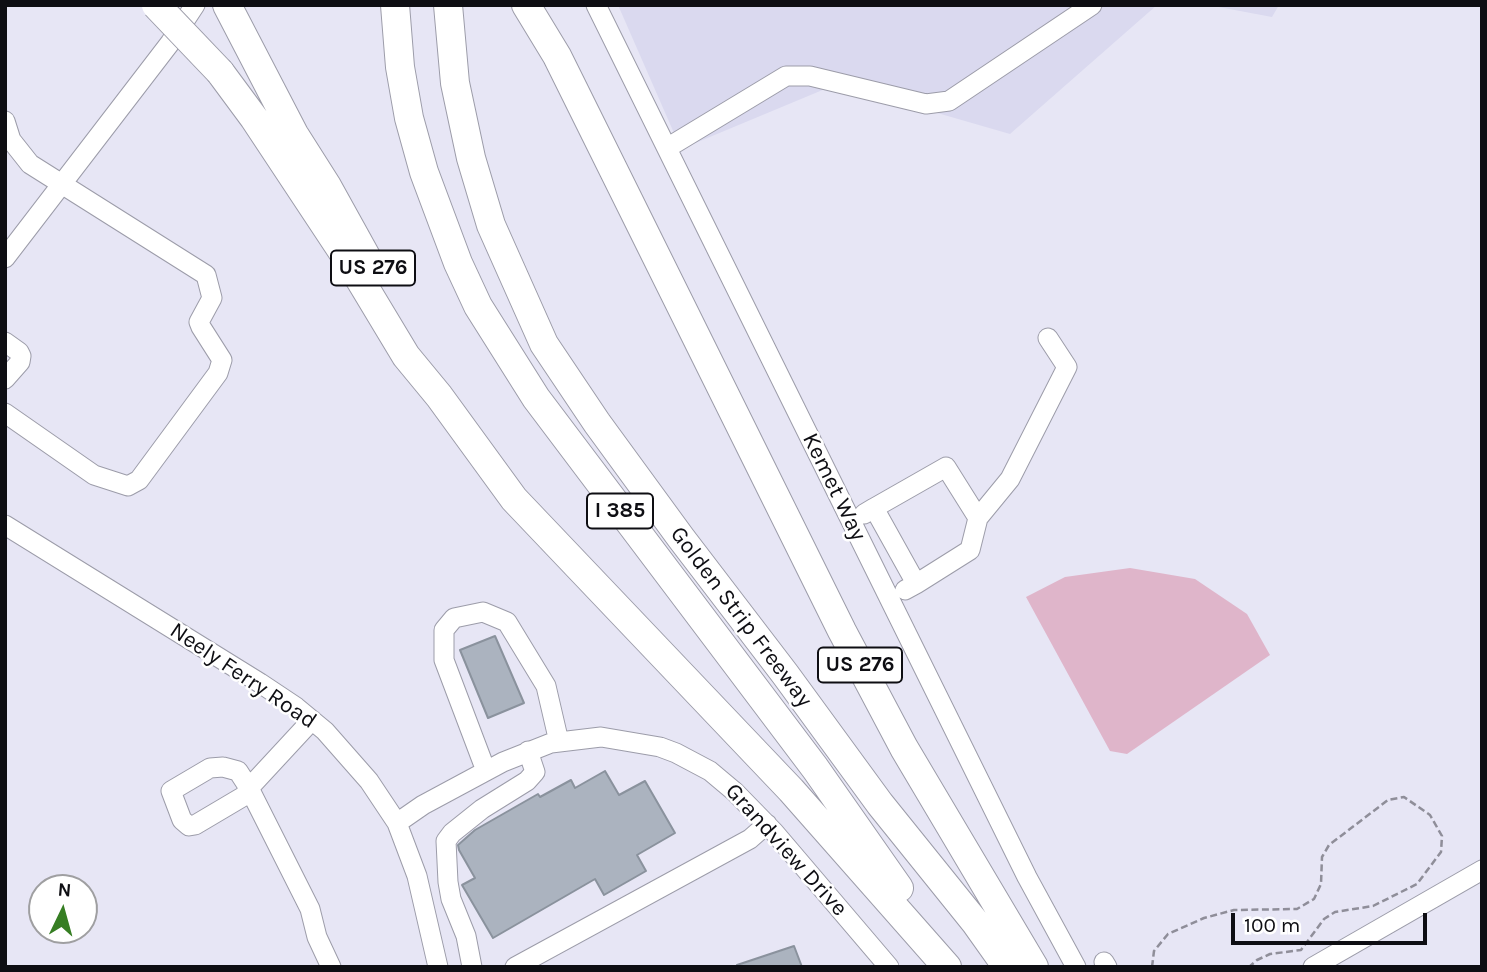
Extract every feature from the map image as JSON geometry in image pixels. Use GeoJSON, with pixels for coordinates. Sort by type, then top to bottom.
{"type":"FeatureCollection","features":[{"type":"Feature","properties":{"kind":"highway"},"geometry":{"type":"LineString","coordinates":[[156,5],[220,72],[254,118],[349,262],[406,356],[439,396],[514,499]]}},
{"type":"Feature","properties":{"kind":"highway","name":"US 276"},"geometry":{"type":"LineString","coordinates":[[227,5],[293,134],[327,186],[392,302],[514,499],[791,790],[947,967]]}},
{"type":"Feature","properties":{"kind":"highway","name":"Golden Strip Freeway"},"geometry":{"type":"LineString","coordinates":[[395,5],[400,67],[409,118],[424,172],[457,262],[497,338],[536,398],[815,768],[953,967]]}},
{"type":"Feature","properties":{"kind":"highway","name":"US 276"},"geometry":{"type":"LineString","coordinates":[[526,5],[557,56],[855,655],[904,748],[1034,967]]}},
{"type":"Feature","properties":{"kind":"highway","name":"Golden Strip Freeway"},"geometry":{"type":"LineString","coordinates":[[449,11],[455,83],[471,158],[491,225],[544,344],[597,423],[681,538],[1007,967]]}},
{"type":"Feature","properties":{"kind":"street"},"geometry":{"type":"LineString","coordinates":[[5,258],[170,43],[195,5]]}},
{"type":"Feature","properties":{"kind":"street","name":"Kemet Way"},"geometry":{"type":"LineString","coordinates":[[596,5],[1027,877],[1076,967]]}},
{"type":"Feature","properties":{"kind":"street"},"geometry":{"type":"LineString","coordinates":[[667,149],[786,76],[810,75],[926,104],[949,101],[1092,5]]}},
{"type":"Feature","properties":{"kind":"street"},"geometry":{"type":"LineString","coordinates":[[5,121],[11,140],[30,164],[206,275],[212,298],[199,322],[222,360],[218,373],[139,480],[128,486],[94,475],[5,413]]}},
{"type":"Feature","properties":{"kind":"street"},"geometry":{"type":"LineString","coordinates":[[890,598],[970,550],[978,518],[1010,479],[1068,367],[1048,338]]}},
{"type":"Feature","properties":{"kind":"street"},"geometry":{"type":"LineString","coordinates":[[5,342],[21,356],[20,362],[5,379]]}},
{"type":"Feature","properties":{"kind":"street"},"geometry":{"type":"LineString","coordinates":[[851,521],[946,467],[978,518]]}},
{"type":"Feature","properties":{"kind":"street"},"geometry":{"type":"LineString","coordinates":[[874,509],[916,584]]}},
{"type":"Feature","properties":{"kind":"street","name":"Neely Ferry Road"},"geometry":{"type":"LineString","coordinates":[[5,524],[260,683],[312,720],[355,763],[397,822],[417,876],[438,967]]}},
{"type":"Feature","properties":{"kind":"street"},"geometry":{"type":"LineString","coordinates":[[486,771],[444,660],[444,630],[454,618],[483,612],[507,622],[546,686],[559,741]]}},
{"type":"Feature","properties":{"kind":"street"},"geometry":{"type":"LineString","coordinates":[[312,720],[249,788],[310,909],[317,937],[331,967]]}},
{"type":"Feature","properties":{"kind":"street","name":"Grandview Drive"},"geometry":{"type":"LineString","coordinates":[[397,822],[423,805],[528,751],[559,741],[584,738],[642,742],[676,753],[721,779],[766,824],[889,967]]}},
{"type":"Feature","properties":{"kind":"street"},"geometry":{"type":"LineString","coordinates":[[472,967],[466,936],[451,899],[446,841],[482,809],[527,781],[535,772],[528,751]]}},
{"type":"Feature","properties":{"kind":"street"},"geometry":{"type":"LineString","coordinates":[[515,967],[750,839],[766,824]]}},
{"type":"Feature","properties":{"kind":"street"},"geometry":{"type":"LineString","coordinates":[[1313,967],[1482,870]]}},
{"type":"Feature","properties":{"kind":"path"},"geometry":{"type":"LineString","coordinates":[[1152,967],[1154,951],[1168,934],[1204,918],[1234,910],[1297,909],[1314,899],[1321,884],[1322,857],[1329,845],[1388,800],[1404,797],[1430,816],[1442,836],[1441,852],[1417,884],[1373,906],[1335,912],[1324,919],[1301,950],[1270,954],[1249,967]]}},
{"type":"Feature","properties":{"kind":"shaded area"},"geometry":{"type":"Polygon","coordinates":[[[618,5],[1157,5],[1010,134],[837,84],[681,149],[618,5]]]}},
{"type":"Feature","properties":{"kind":"shaded area"},"geometry":{"type":"Polygon","coordinates":[[[1208,5],[1279,5],[1272,17],[1208,5]]]}},
{"type":"Feature","properties":{"kind":"shaded area"},"geometry":{"type":"Polygon","coordinates":[[[1130,568],[1195,579],[1247,614],[1270,655],[1127,754],[1110,751],[1026,597],[1065,577],[1130,568]]]}},
{"type":"Feature","properties":{"kind":"building"},"geometry":{"type":"Polygon","coordinates":[[[495,636],[524,703],[488,718],[460,650],[495,636]]]}},
{"type":"Feature","properties":{"kind":"building"},"geometry":{"type":"Polygon","coordinates":[[[605,771],[619,795],[645,781],[675,833],[637,855],[646,871],[604,895],[595,879],[493,938],[462,885],[475,878],[458,845],[475,830],[538,794],[540,797],[571,780],[575,788],[605,771]]]}},
{"type":"Feature","properties":{"kind":"building"},"geometry":{"type":"Polygon","coordinates":[[[794,946],[802,967],[737,967],[737,965],[794,946]]]}}]}
